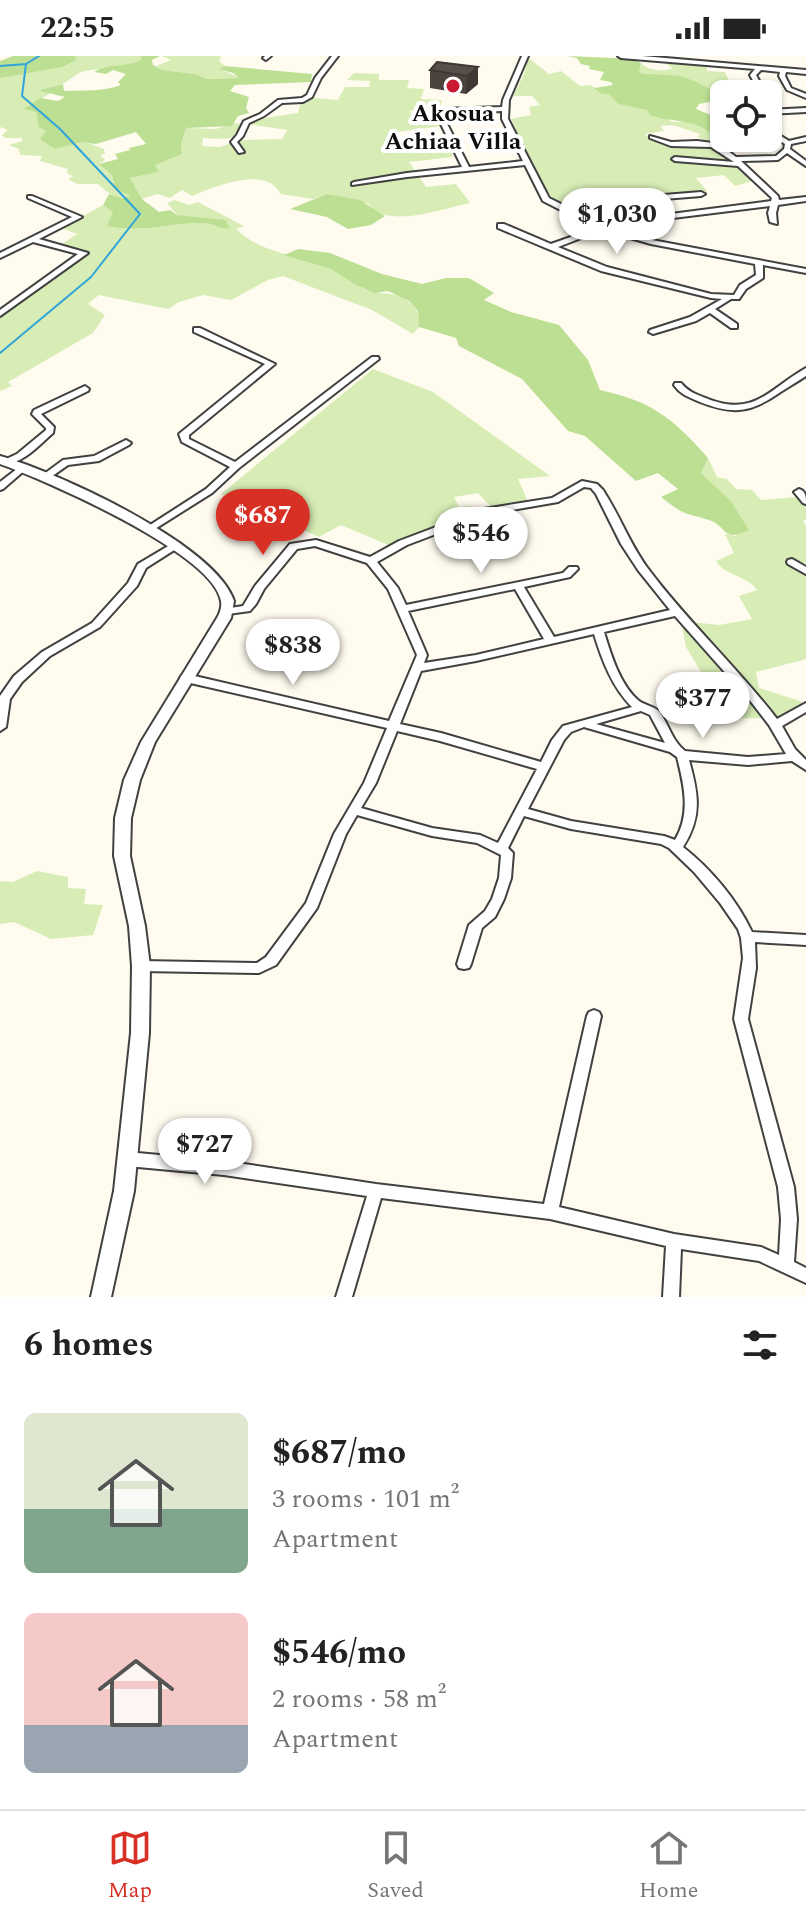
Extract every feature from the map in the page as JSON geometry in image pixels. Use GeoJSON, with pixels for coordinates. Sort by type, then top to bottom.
{"type":"FeatureCollection","features":[{"type":"Feature","properties":{"kind":"street"},"geometry":{"type":"LineString","coordinates":[[241,152],[234,142],[246,122],[262,115],[280,101],[303,100],[310,96],[318,78],[335,56]]}},
{"type":"Feature","properties":{"kind":"street"},"geometry":{"type":"LineString","coordinates":[[525,56],[505,109],[505,119],[524,163],[546,199],[616,232],[690,251],[806,271]]}},
{"type":"Feature","properties":{"kind":"street"},"geometry":{"type":"LineString","coordinates":[[621,56],[806,72]]}},
{"type":"Feature","properties":{"kind":"street"},"geometry":{"type":"LineString","coordinates":[[756,80],[753,75],[759,68]]}},
{"type":"Feature","properties":{"kind":"street"},"geometry":{"type":"LineString","coordinates":[[784,70],[782,76],[789,89],[806,96]]}},
{"type":"Feature","properties":{"kind":"street"},"geometry":{"type":"LineString","coordinates":[[466,168],[439,114],[442,111],[505,109]]}},
{"type":"Feature","properties":{"kind":"street"},"geometry":{"type":"LineString","coordinates":[[782,111],[805,110]]}},
{"type":"Feature","properties":{"kind":"street"},"geometry":{"type":"LineString","coordinates":[[652,137],[671,146],[716,146],[757,184],[776,197],[772,213],[774,222]]}},
{"type":"Feature","properties":{"kind":"street"},"geometry":{"type":"LineString","coordinates":[[675,159],[736,162],[778,158],[788,146],[806,139]]}},
{"type":"Feature","properties":{"kind":"street"},"geometry":{"type":"LineString","coordinates":[[782,141],[806,164]]}},
{"type":"Feature","properties":{"kind":"street"},"geometry":{"type":"LineString","coordinates":[[354,184],[524,163]]}},
{"type":"Feature","properties":{"kind":"street"},"geometry":{"type":"LineString","coordinates":[[592,192],[627,200],[701,194]]}},
{"type":"Feature","properties":{"kind":"street"},"geometry":{"type":"LineString","coordinates":[[0,256],[78,217],[30,197]]}},
{"type":"Feature","properties":{"kind":"street"},"geometry":{"type":"LineString","coordinates":[[616,232],[646,226],[663,217],[806,199]]}},
{"type":"Feature","properties":{"kind":"street"},"geometry":{"type":"LineString","coordinates":[[501,226],[604,269],[711,296],[736,297]]}},
{"type":"Feature","properties":{"kind":"street"},"geometry":{"type":"LineString","coordinates":[[554,246],[602,228]]}},
{"type":"Feature","properties":{"kind":"street"},"geometry":{"type":"LineString","coordinates":[[0,314],[84,253],[33,240]]}},
{"type":"Feature","properties":{"kind":"street"},"geometry":{"type":"LineString","coordinates":[[653,332],[711,310],[721,300],[736,297],[743,287],[760,276],[759,263]]}},
{"type":"Feature","properties":{"kind":"street"},"geometry":{"type":"LineString","coordinates":[[711,310],[734,326]]}},
{"type":"Feature","properties":{"kind":"street"},"geometry":{"type":"LineString","coordinates":[[197,330],[271,364],[184,434],[185,440],[236,466]]}},
{"type":"Feature","properties":{"kind":"street"},"geometry":{"type":"LineString","coordinates":[[150,529],[209,491],[236,466],[375,359]]}},
{"type":"Feature","properties":{"kind":"street"},"geometry":{"type":"LineString","coordinates":[[678,385],[683,392],[736,410],[748,409],[796,386],[806,371]]}},
{"type":"Feature","properties":{"kind":"street"},"geometry":{"type":"LineString","coordinates":[[0,487],[9,463],[50,431],[50,427],[38,418],[37,412],[70,399],[85,389]]}},
{"type":"Feature","properties":{"kind":"street"},"geometry":{"type":"LineString","coordinates":[[45,477],[66,462],[96,459],[126,443]]}},
{"type":"Feature","properties":{"kind":"street"},"geometry":{"type":"LineString","coordinates":[[9,463],[45,477],[150,529],[175,545],[224,588],[228,611],[139,761],[123,818],[122,856],[137,926],[141,966],[140,1033],[124,1191],[101,1297]]}},
{"type":"Feature","properties":{"kind":"street"},"geometry":{"type":"LineString","coordinates":[[371,561],[403,543],[487,511],[562,498],[576,487],[588,484],[597,489],[624,542],[677,612],[732,671],[775,725],[792,757],[806,766]]}},
{"type":"Feature","properties":{"kind":"street"},"geometry":{"type":"LineString","coordinates":[[799,492],[806,501]]}},
{"type":"Feature","properties":{"kind":"street"},"geometry":{"type":"LineString","coordinates":[[141,966],[265,966],[312,905],[340,834],[370,783],[422,655],[393,588],[371,561],[322,544],[301,543],[294,546],[262,583],[246,609],[228,611]]}},
{"type":"Feature","properties":{"kind":"street"},"geometry":{"type":"LineString","coordinates":[[0,719],[4,699],[13,684],[46,654],[96,625],[133,584],[142,566],[175,545]]}},
{"type":"Feature","properties":{"kind":"street"},"geometry":{"type":"LineString","coordinates":[[792,562],[806,571]]}},
{"type":"Feature","properties":{"kind":"street"},"geometry":{"type":"LineString","coordinates":[[402,609],[566,575],[573,569]]}},
{"type":"Feature","properties":{"kind":"street"},"geometry":{"type":"LineString","coordinates":[[518,585],[550,640]]}},
{"type":"Feature","properties":{"kind":"street"},"geometry":{"type":"LineString","coordinates":[[417,668],[677,612]]}},
{"type":"Feature","properties":{"kind":"street"},"geometry":{"type":"LineString","coordinates":[[598,629],[604,653],[631,700],[639,708],[654,712],[678,752],[694,804],[678,845]]}},
{"type":"Feature","properties":{"kind":"street"},"geometry":{"type":"LineString","coordinates":[[186,678],[441,737],[544,767]]}},
{"type":"Feature","properties":{"kind":"street"},"geometry":{"type":"LineString","coordinates":[[0,683],[13,684]]}},
{"type":"Feature","properties":{"kind":"street"},"geometry":{"type":"LineString","coordinates":[[775,725],[806,707]]}},
{"type":"Feature","properties":{"kind":"street"},"geometry":{"type":"LineString","coordinates":[[502,848],[559,738],[570,726],[606,720],[639,708]]}},
{"type":"Feature","properties":{"kind":"street"},"geometry":{"type":"LineString","coordinates":[[582,725],[678,752],[748,761],[792,757]]}},
{"type":"Feature","properties":{"kind":"street"},"geometry":{"type":"LineString","coordinates":[[354,810],[432,832],[468,836],[502,848],[509,859],[505,878],[494,908],[476,925],[464,964]]}},
{"type":"Feature","properties":{"kind":"street"},"geometry":{"type":"LineString","coordinates":[[520,811],[571,825],[678,845],[719,892],[748,937],[748,972],[742,990],[741,1019],[786,1187],[789,1219],[786,1267]]}},
{"type":"Feature","properties":{"kind":"street"},"geometry":{"type":"LineString","coordinates":[[748,937],[806,940]]}},
{"type":"Feature","properties":{"kind":"street"},"geometry":{"type":"LineString","coordinates":[[550,1212],[594,1016]]}},
{"type":"Feature","properties":{"kind":"street"},"geometry":{"type":"LineString","coordinates":[[127,1159],[224,1168],[376,1191],[550,1212],[674,1241],[761,1254],[806,1276]]}},
{"type":"Feature","properties":{"kind":"street"},"geometry":{"type":"LineString","coordinates":[[344,1297],[376,1191]]}},
{"type":"Feature","properties":{"kind":"street"},"geometry":{"type":"LineString","coordinates":[[671,1297],[674,1241]]}},
{"type":"Feature","properties":{"kind":"green space"},"geometry":{"type":"Polygon","coordinates":[[[13,56],[75,56],[76,60],[62,67],[0,78],[0,61],[13,56]]]}},
{"type":"Feature","properties":{"kind":"green space"},"geometry":{"type":"Polygon","coordinates":[[[75,56],[140,56],[141,60],[82,72],[62,84],[43,89],[52,92],[25,109],[36,112],[46,131],[47,142],[55,149],[83,141],[104,149],[105,154],[100,155],[105,160],[99,164],[112,175],[115,189],[126,191],[131,197],[113,195],[98,184],[77,184],[68,179],[73,176],[67,173],[68,169],[40,161],[42,156],[20,155],[19,149],[9,145],[22,141],[22,138],[5,138],[2,135],[8,130],[0,127],[0,78],[75,60],[75,56]]]}},
{"type":"Feature","properties":{"kind":"green space"},"geometry":{"type":"Polygon","coordinates":[[[140,56],[160,56],[152,60],[153,65],[162,70],[195,74],[207,79],[239,78],[219,69],[225,66],[312,74],[311,82],[235,85],[230,91],[249,97],[246,108],[249,113],[238,116],[232,126],[186,128],[181,144],[182,154],[155,165],[159,172],[130,178],[142,199],[159,212],[170,210],[177,215],[225,220],[230,228],[205,223],[132,229],[107,226],[113,212],[103,205],[109,194],[122,198],[131,196],[115,189],[112,175],[99,164],[118,159],[115,154],[129,148],[146,144],[136,132],[96,144],[82,142],[55,149],[40,139],[46,131],[39,127],[36,112],[24,109],[40,98],[58,101],[65,97],[40,91],[63,84],[64,91],[100,90],[121,85],[118,82],[126,74],[113,70],[106,74],[94,72],[141,60],[140,56]]]}},
{"type":"Feature","properties":{"kind":"green space"},"geometry":{"type":"Polygon","coordinates":[[[162,56],[221,56],[219,61],[225,66],[220,69],[240,78],[207,79],[195,74],[162,70],[156,66],[171,60],[162,56]]]}},
{"type":"Feature","properties":{"kind":"green space"},"geometry":{"type":"Polygon","coordinates":[[[526,56],[549,74],[561,71],[580,86],[591,85],[602,94],[609,94],[618,104],[648,110],[673,122],[690,122],[704,127],[710,133],[710,142],[697,137],[700,134],[673,125],[660,126],[664,131],[645,134],[655,141],[673,146],[710,146],[710,152],[722,152],[752,181],[735,186],[724,175],[696,178],[707,191],[643,196],[647,208],[612,213],[624,228],[609,229],[552,198],[539,179],[511,119],[531,115],[529,107],[540,105],[532,96],[513,96],[525,72],[526,56]]]}},
{"type":"Feature","properties":{"kind":"green space"},"geometry":{"type":"Polygon","coordinates":[[[568,56],[633,59],[641,63],[639,73],[679,76],[710,88],[710,102],[699,104],[696,109],[710,115],[710,133],[694,124],[659,118],[650,115],[647,110],[618,104],[609,94],[602,94],[594,88],[613,85],[600,80],[604,72],[589,69],[590,66],[581,64],[577,58],[568,56]]]}},
{"type":"Feature","properties":{"kind":"green space"},"geometry":{"type":"Polygon","coordinates":[[[669,61],[707,65],[707,71],[725,72],[729,80],[710,80],[709,91],[665,75],[639,73],[641,63],[652,69],[673,68],[666,64],[669,61]]]}},
{"type":"Feature","properties":{"kind":"green space"},"geometry":{"type":"Polygon","coordinates":[[[354,73],[379,74],[379,80],[409,80],[407,88],[424,89],[421,99],[442,100],[439,110],[410,111],[415,121],[439,120],[441,126],[397,132],[403,145],[447,142],[453,157],[409,162],[426,187],[456,184],[470,203],[416,215],[389,216],[377,212],[369,204],[327,194],[313,199],[281,194],[274,185],[252,179],[227,183],[192,196],[182,190],[170,198],[157,194],[142,199],[130,178],[159,172],[154,165],[182,154],[181,144],[186,128],[216,129],[234,123],[243,124],[237,135],[222,139],[203,138],[202,146],[220,147],[241,140],[282,139],[287,130],[248,124],[253,120],[298,113],[300,105],[314,98],[338,100],[345,87],[369,87],[370,81],[347,80],[354,73]]]}},
{"type":"Feature","properties":{"kind":"green space"},"geometry":{"type":"Polygon","coordinates":[[[327,194],[360,200],[385,216],[371,225],[348,229],[327,217],[290,209],[327,194]]]}},
{"type":"Feature","properties":{"kind":"green space"},"geometry":{"type":"Polygon","coordinates":[[[175,200],[189,205],[198,202],[244,226],[236,229],[258,244],[320,264],[366,289],[401,297],[416,309],[419,327],[413,334],[372,310],[283,276],[268,280],[231,300],[203,295],[179,302],[168,309],[99,295],[88,304],[105,315],[93,333],[8,382],[12,386],[0,391],[0,317],[89,253],[59,246],[77,234],[61,228],[103,205],[114,212],[107,226],[132,229],[205,223],[230,228],[177,215],[167,203],[175,200]]]}},
{"type":"Feature","properties":{"kind":"green space"},"geometry":{"type":"Polygon","coordinates":[[[298,249],[330,253],[382,274],[422,284],[446,278],[469,278],[494,293],[484,300],[511,312],[559,325],[588,360],[600,390],[618,394],[660,413],[708,458],[701,473],[730,500],[749,530],[729,534],[709,520],[684,513],[661,497],[678,489],[658,473],[636,481],[585,436],[568,431],[522,379],[459,346],[456,338],[419,327],[418,311],[409,301],[388,291],[375,293],[331,269],[284,255],[298,249]]]}},
{"type":"Feature","properties":{"kind":"green space"},"geometry":{"type":"Polygon","coordinates":[[[373,369],[433,392],[550,476],[518,479],[528,502],[495,511],[478,493],[454,497],[459,507],[472,506],[478,514],[393,547],[341,525],[319,537],[221,494],[373,369]]]}},
{"type":"Feature","properties":{"kind":"green space"},"geometry":{"type":"Polygon","coordinates":[[[708,458],[717,477],[727,479],[736,489],[752,490],[761,500],[797,497],[806,504],[806,520],[803,521],[806,526],[806,562],[794,566],[806,575],[806,659],[756,672],[759,688],[800,701],[803,706],[776,717],[727,717],[719,687],[701,672],[686,647],[681,621],[719,625],[752,619],[739,596],[757,590],[716,561],[734,553],[725,534],[736,536],[730,500],[701,473],[708,458]]]}},
{"type":"Feature","properties":{"kind":"green space"},"geometry":{"type":"Polygon","coordinates":[[[37,871],[68,877],[68,888],[86,889],[84,904],[103,905],[93,935],[51,939],[14,922],[0,924],[0,881],[13,882],[37,871]]]}},
{"type":"Feature","properties":{"kind":"building"},"geometry":{"type":"Polygon","coordinates":[[[437,62],[478,67],[467,76],[430,70],[437,62]]]}},
{"type":"Feature","properties":{"kind":"waterway"},"geometry":{"type":"LineString","coordinates":[[26,64],[39,56]]}},
{"type":"Feature","properties":{"kind":"waterway"},"geometry":{"type":"LineString","coordinates":[[0,66],[26,64]]}},
{"type":"Feature","properties":{"kind":"waterway"},"geometry":{"type":"LineString","coordinates":[[0,353],[91,277],[140,214],[60,129],[22,96],[26,64]]}},
{"type":"Feature","properties":{"kind":"place","name":"Akosua Achiaa Villa"},"geometry":{"type":"Point","coordinates":[453,86]}}]}
